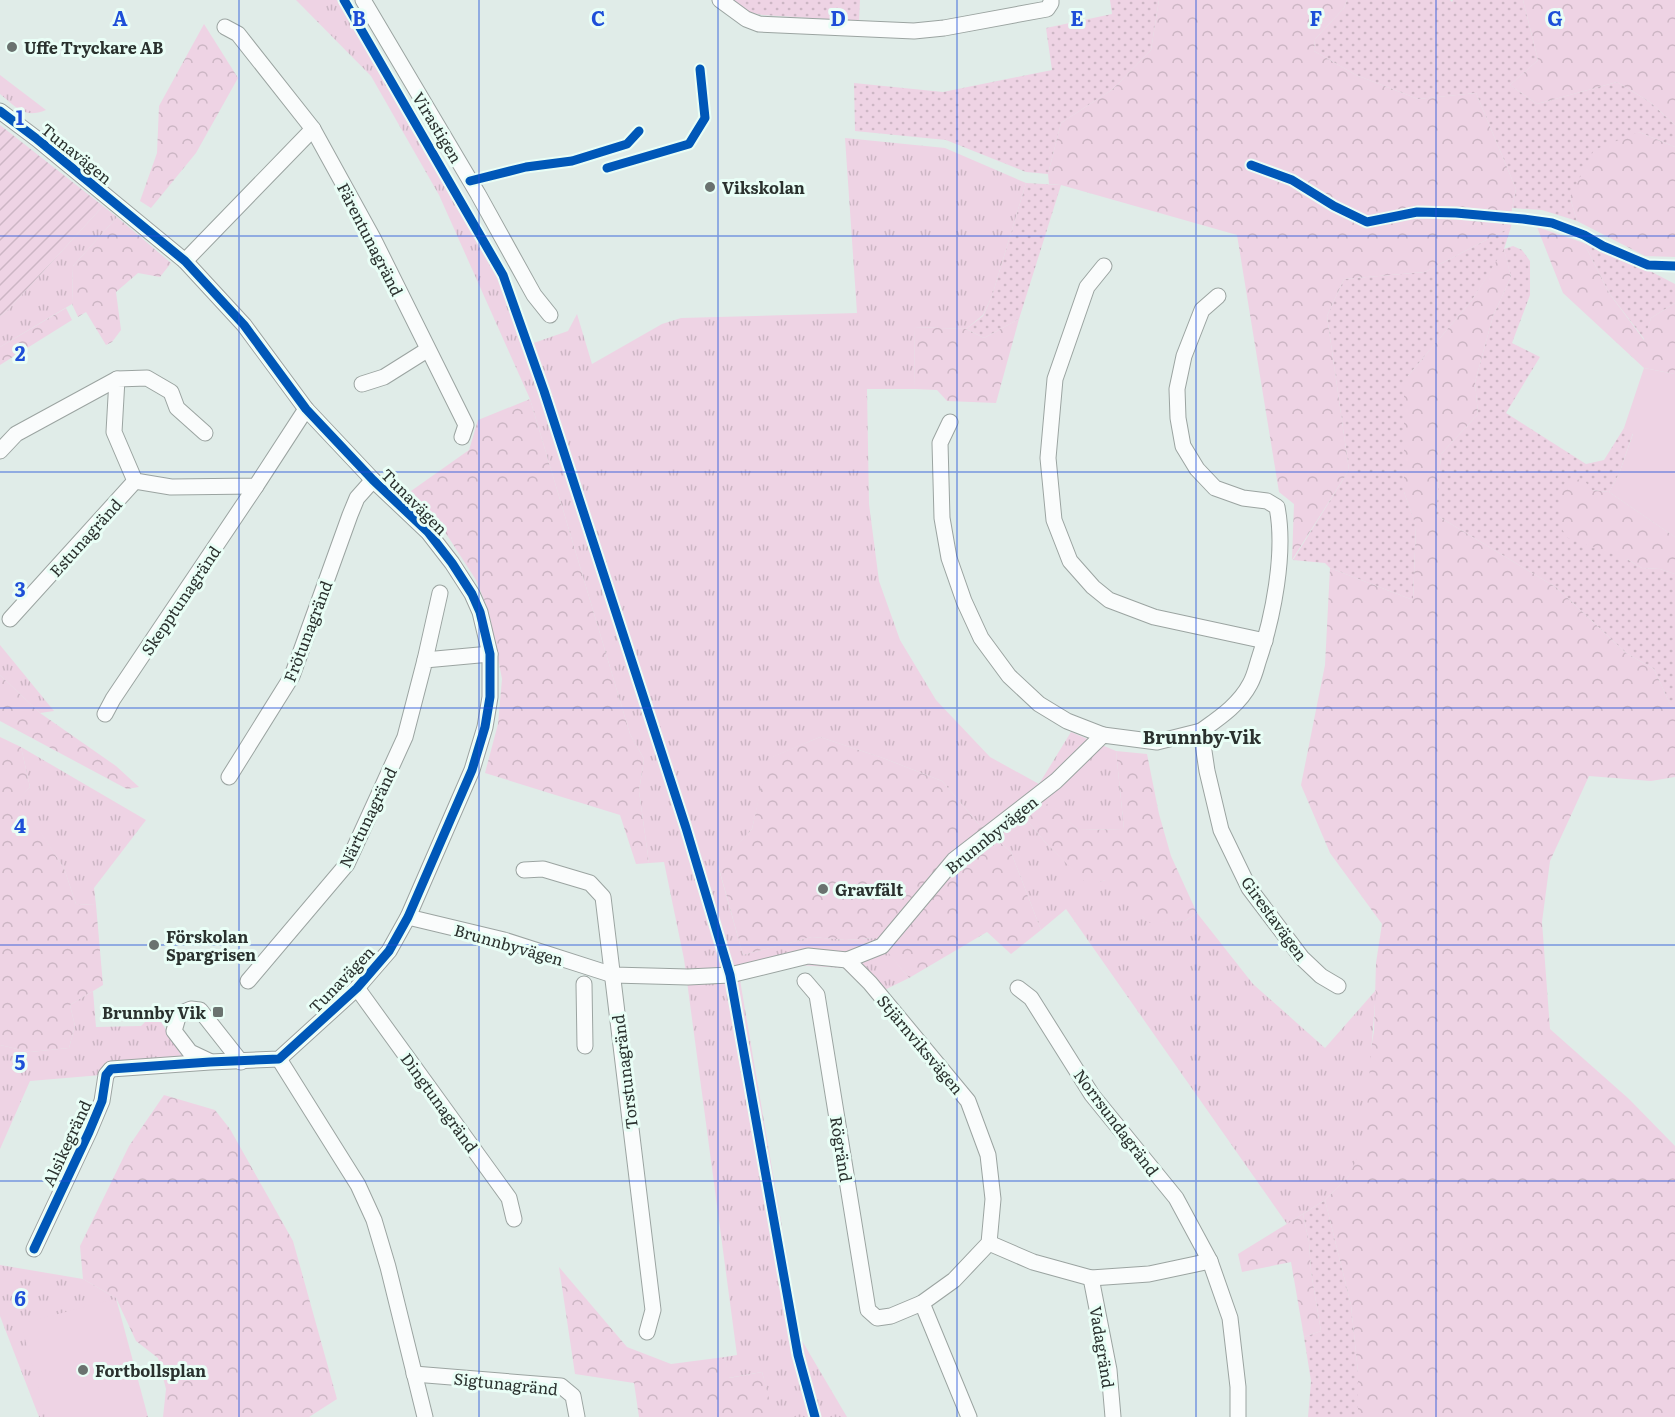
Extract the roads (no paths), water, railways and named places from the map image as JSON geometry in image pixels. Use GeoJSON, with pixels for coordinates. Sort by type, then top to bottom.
{"type":"FeatureCollection","features":[{"type":"Feature","properties":{"kind":"street","name":"Virastigen"},"geometry":{"type":"LineString","coordinates":[[363,0],[470,181],[534,295],[550,315]]}},
{"type":"Feature","properties":{"kind":"street"},"geometry":{"type":"LineString","coordinates":[[720,0],[746,19],[759,24],[914,31],[944,28],[1047,9],[1051,0]]}},
{"type":"Feature","properties":{"kind":"street","name":"Färentunagränd"},"geometry":{"type":"LineString","coordinates":[[225,27],[238,34],[313,129],[373,238],[466,425],[462,437]]}},
{"type":"Feature","properties":{"kind":"street","name":"Tunavägen"},"geometry":{"type":"LineString","coordinates":[[0,111],[185,261],[244,325],[306,409],[373,480],[428,531],[472,594],[480,612],[490,654],[490,697],[485,727],[469,779],[408,917],[389,951],[357,988],[279,1059]]}},
{"type":"Feature","properties":{"kind":"street"},"geometry":{"type":"LineString","coordinates":[[185,261],[313,129]]}},
{"type":"Feature","properties":{"kind":"street"},"geometry":{"type":"LineString","coordinates":[[1104,266],[1087,287],[1055,379],[1048,458],[1054,520],[1070,561],[1109,600],[1154,617],[1265,641]]}},
{"type":"Feature","properties":{"kind":"street"},"geometry":{"type":"LineString","coordinates":[[950,422],[940,443],[942,518],[950,558],[964,601],[981,638],[1009,676],[1040,704],[1067,721],[1103,735],[1157,742],[1201,731],[1228,712],[1250,684],[1265,641],[1278,572],[1280,520],[1277,507],[1268,501],[1243,498],[1215,488],[1197,469],[1183,446],[1178,418],[1177,389],[1184,356],[1202,310],[1218,296]]}},
{"type":"Feature","properties":{"kind":"street"},"geometry":{"type":"LineString","coordinates":[[362,384],[384,377],[427,350]]}},
{"type":"Feature","properties":{"kind":"street"},"geometry":{"type":"LineString","coordinates":[[0,451],[16,434],[117,379],[147,378],[171,392],[177,408],[205,433]]}},
{"type":"Feature","properties":{"kind":"street"},"geometry":{"type":"LineString","coordinates":[[117,379],[114,432],[135,481],[171,487],[256,486]]}},
{"type":"Feature","properties":{"kind":"street","name":"Skepptunagränd"},"geometry":{"type":"LineString","coordinates":[[105,714],[306,409]]}},
{"type":"Feature","properties":{"kind":"street","name":"Frötunagränd"},"geometry":{"type":"LineString","coordinates":[[229,777],[292,676],[357,498],[373,480]]}},
{"type":"Feature","properties":{"kind":"street","name":"Estunagränd"},"geometry":{"type":"LineString","coordinates":[[10,619],[135,481]]}},
{"type":"Feature","properties":{"kind":"street","name":"Närtunagränd"},"geometry":{"type":"LineString","coordinates":[[248,981],[347,864],[405,737],[440,593]]}},
{"type":"Feature","properties":{"kind":"street"},"geometry":{"type":"LineString","coordinates":[[424,660],[490,654]]}},
{"type":"Feature","properties":{"kind":"street","name":"Girestavägen"},"geometry":{"type":"LineString","coordinates":[[1201,731],[1207,771],[1221,830],[1249,888],[1302,958],[1321,976],[1338,986]]}},
{"type":"Feature","properties":{"kind":"street","name":"Brunnbyvägen"},"geometry":{"type":"LineString","coordinates":[[408,917],[504,940],[613,975],[688,977],[730,975],[808,957],[847,960],[882,946],[954,860],[1056,781],[1103,735]]}},
{"type":"Feature","properties":{"kind":"street","name":"Torstunagränd"},"geometry":{"type":"LineString","coordinates":[[524,870],[543,869],[590,883],[603,897],[653,1310],[647,1332]]}},
{"type":"Feature","properties":{"kind":"street","name":"Stjärnviksvägen"},"geometry":{"type":"LineString","coordinates":[[847,960],[870,983],[968,1101],[988,1155],[993,1199],[988,1243]]}},
{"type":"Feature","properties":{"kind":"street","name":"Rögränd"},"geometry":{"type":"LineString","coordinates":[[805,981],[817,994],[868,1310],[877,1318],[891,1316],[922,1303]]}},
{"type":"Feature","properties":{"kind":"street"},"geometry":{"type":"LineString","coordinates":[[584,984],[585,1046]]}},
{"type":"Feature","properties":{"kind":"street","name":"Dingtunagränd"},"geometry":{"type":"LineString","coordinates":[[357,988],[509,1198],[514,1220]]}},
{"type":"Feature","properties":{"kind":"street","name":"Norrsundagränd"},"geometry":{"type":"LineString","coordinates":[[1017,988],[1031,998],[1092,1095],[1176,1198],[1210,1261],[1230,1318],[1238,1387],[1238,1417]]}},
{"type":"Feature","properties":{"kind":"street"},"geometry":{"type":"LineString","coordinates":[[210,1062],[190,1052],[174,1031],[179,1014],[191,1008],[200,1010],[241,1062],[279,1059],[358,1185],[375,1220],[425,1417]]}},
{"type":"Feature","properties":{"kind":"street","name":"Alsikegränd"},"geometry":{"type":"LineString","coordinates":[[34,1249],[98,1111],[106,1075],[111,1069],[241,1062]]}},
{"type":"Feature","properties":{"kind":"street"},"geometry":{"type":"LineString","coordinates":[[969,1417],[922,1303],[954,1280],[988,1243],[1033,1262],[1091,1278],[1149,1274],[1210,1261]]}},
{"type":"Feature","properties":{"kind":"street","name":"Vadagränd"},"geometry":{"type":"LineString","coordinates":[[1091,1278],[1109,1370],[1113,1417]]}},
{"type":"Feature","properties":{"kind":"street","name":"Sigtunagränd"},"geometry":{"type":"LineString","coordinates":[[414,1374],[561,1386],[573,1396],[577,1417]]}},
{"type":"Feature","properties":{"kind":"place","name":"Uffe Tryckare AB"},"geometry":{"type":"Point","coordinates":[12,47]}},
{"type":"Feature","properties":{"kind":"place","name":"Vikskolan"},"geometry":{"type":"Point","coordinates":[710,187]}},
{"type":"Feature","properties":{"kind":"place","name":"Gravfält"},"geometry":{"type":"Point","coordinates":[823,889]}},
{"type":"Feature","properties":{"kind":"place","name":"Förskolan Spargrisen"},"geometry":{"type":"Point","coordinates":[154,945]}},
{"type":"Feature","properties":{"kind":"place","name":"Brunnby Vik"},"geometry":{"type":"Point","coordinates":[218,1012]}},
{"type":"Feature","properties":{"kind":"place","name":"Fortbollsplan"},"geometry":{"type":"Point","coordinates":[83,1370]}},
{"type":"Feature","properties":{"kind":"district","name":"Brunnby-Vik"},"geometry":{"type":"Point","coordinates":[1202,736]}}]}
